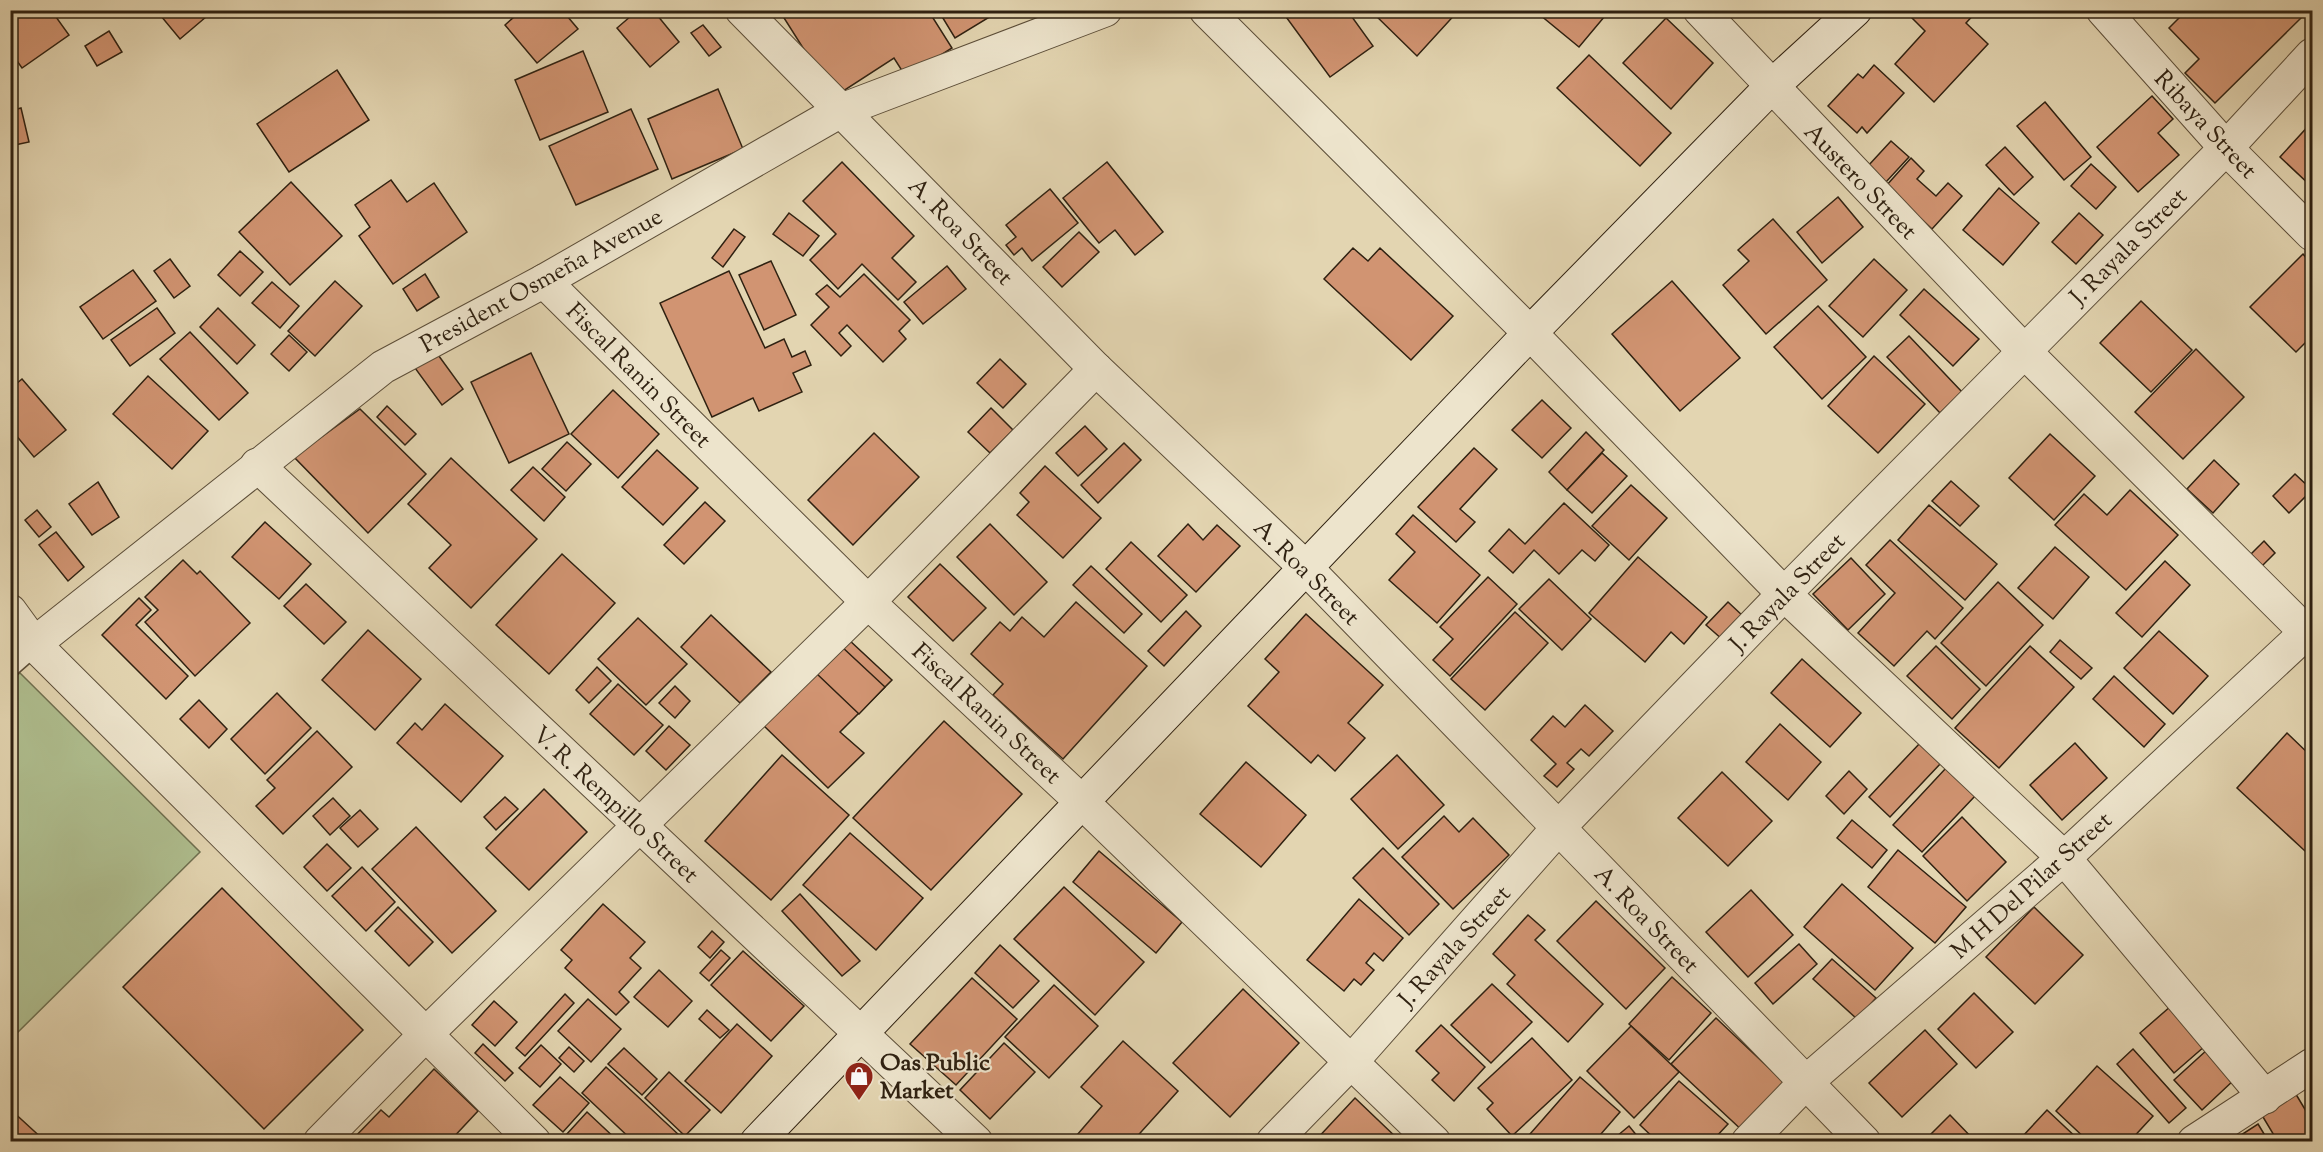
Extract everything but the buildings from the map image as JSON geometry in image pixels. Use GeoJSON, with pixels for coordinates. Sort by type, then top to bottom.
{"type":"FeatureCollection","features":[{"type":"Feature","properties":{"kind":"street","name":"A. Roa Street"},"geometry":{"type":"LineString","coordinates":[[742,10],[1096,369],[1306,568],[1864,1142]]}},
{"type":"Feature","properties":{"kind":"street","name":"President Osmeña Avenue"},"geometry":{"type":"LineString","coordinates":[[22,655],[382,367],[544,281],[842,111],[1106,10]]}},
{"type":"Feature","properties":{"kind":"street"},"geometry":{"type":"LineString","coordinates":[[1206,10],[1530,333],[1784,594],[2064,858],[2265,1097]]}},
{"type":"Feature","properties":{"kind":"street","name":"Austero Street"},"geometry":{"type":"LineString","coordinates":[[1700,10],[2024,351],[2311,632]]}},
{"type":"Feature","properties":{"kind":"street"},"geometry":{"type":"LineString","coordinates":[[757,1142],[1530,333],[1771,87],[1855,10]]}},
{"type":"Feature","properties":{"kind":"street","name":"Ribaya Street"},"geometry":{"type":"LineString","coordinates":[[2103,10],[2226,148],[2313,234]]}},
{"type":"Feature","properties":{"kind":"street","name":"J. Rayala Street"},"geometry":{"type":"LineString","coordinates":[[1273,1142],[1352,1061],[1559,827],[1784,594],[2226,148],[2313,55]]}},
{"type":"Feature","properties":{"kind":"street","name":"Fiscal Ranin Street"},"geometry":{"type":"LineString","coordinates":[[544,281],[867,602],[1082,802],[1434,1142]]}},
{"type":"Feature","properties":{"kind":"street"},"geometry":{"type":"LineString","coordinates":[[320,1142],[425,1035],[867,602],[1096,369]]}},
{"type":"Feature","properties":{"kind":"street","name":"V. R. Rempillo Street"},"geometry":{"type":"LineString","coordinates":[[257,465],[639,827],[861,1031],[976,1142]]}},
{"type":"Feature","properties":{"kind":"street"},"geometry":{"type":"LineString","coordinates":[[10,611],[22,655],[425,1035],[534,1142]]}},
{"type":"Feature","properties":{"kind":"street","name":"M H Del Pilar Street"},"geometry":{"type":"LineString","coordinates":[[1748,1142],[1805,1083],[2064,858],[2311,632]]}},
{"type":"Feature","properties":{"kind":"street"},"geometry":{"type":"LineString","coordinates":[[2194,1142],[2313,1065]]}},
{"type":"Feature","properties":{"kind":"green space"},"geometry":{"type":"Polygon","coordinates":[[[20,673],[200,852],[11,1039],[10,681],[20,673]]]}},
{"type":"Feature","properties":{"kind":"place","name":"Oas Public Market"},"geometry":{"type":"Point","coordinates":[859,1102]}}]}
